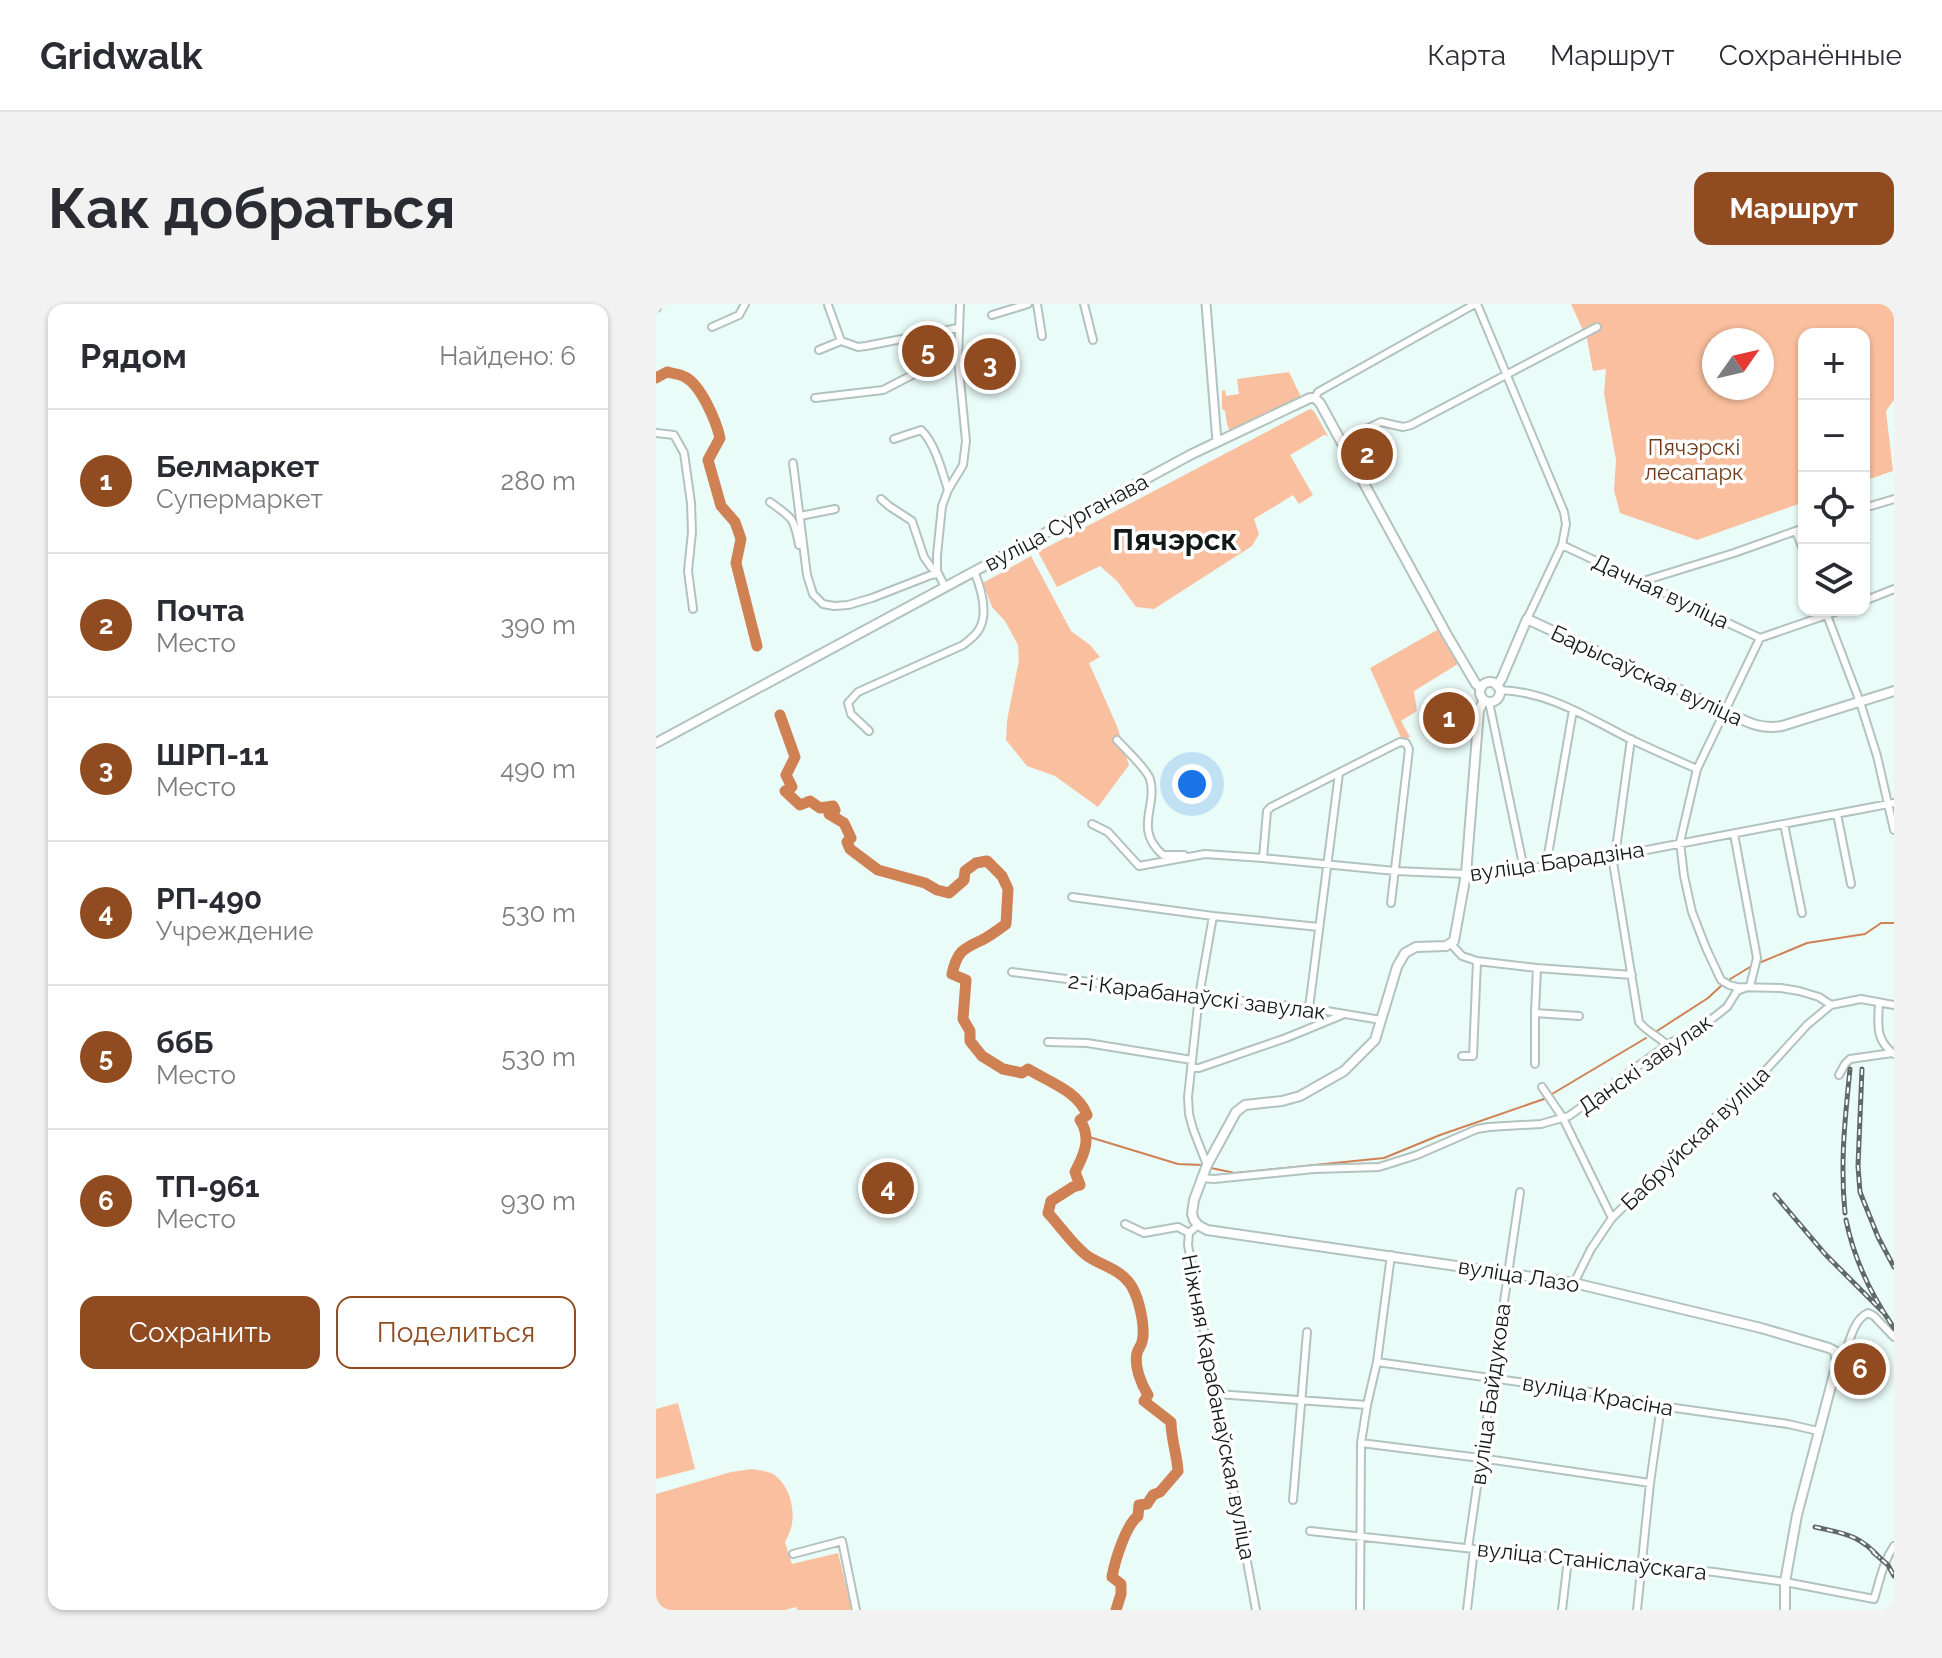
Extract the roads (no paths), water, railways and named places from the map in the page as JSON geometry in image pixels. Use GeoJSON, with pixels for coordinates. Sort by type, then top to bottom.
{"type":"FeatureCollection","features":[{"type":"Feature","properties":{"kind":"main road","name":"вуліца Сурганава"},"geometry":{"type":"LineString","coordinates":[[656,743],[1217,442],[1303,399],[1315,398]]}},
{"type":"Feature","properties":{"kind":"main road"},"geometry":{"type":"LineString","coordinates":[[1315,398],[1447,635],[1481,688]]}},
{"type":"Feature","properties":{"kind":"main road"},"geometry":{"type":"LineString","coordinates":[[1451,944],[1457,934],[1466,874],[1479,710],[1486,701],[1497,699],[1498,688],[1527,619]]}},
{"type":"Feature","properties":{"kind":"main road","name":"Барысаўская вуліца"},"geometry":{"type":"LineString","coordinates":[[1527,619],[1757,726],[1782,726],[1894,691]]}},
{"type":"Feature","properties":{"kind":"main road"},"geometry":{"type":"LineString","coordinates":[[1481,688],[1489,682],[1498,688]]}},
{"type":"Feature","properties":{"kind":"main road"},"geometry":{"type":"LineString","coordinates":[[1481,688],[1486,701]]}},
{"type":"Feature","properties":{"kind":"main road","name":"Ніжняя Карабанаўская вуліца"},"geometry":{"type":"LineString","coordinates":[[1198,1225],[1192,1214],[1201,1178],[1236,1112],[1245,1105],[1300,1096],[1336,1077],[1375,1040],[1397,967],[1405,953],[1416,947],[1451,944]]}},
{"type":"Feature","properties":{"kind":"main road","name":"вуліца Лазо"},"geometry":{"type":"LineString","coordinates":[[1198,1225],[1207,1230],[1283,1242],[1574,1283],[1761,1328],[1829,1348],[1836,1354]]}},
{"type":"Feature","properties":{"kind":"main road"},"geometry":{"type":"LineString","coordinates":[[1785,1610],[1785,1582],[1797,1515],[1837,1363],[1836,1354]]}},
{"type":"Feature","properties":{"kind":"street"},"geometry":{"type":"LineString","coordinates":[[712,327],[739,315],[745,304]]}},
{"type":"Feature","properties":{"kind":"street"},"geometry":{"type":"LineString","coordinates":[[938,574],[942,506],[963,465],[966,441],[958,359],[960,304]]}},
{"type":"Feature","properties":{"kind":"street"},"geometry":{"type":"LineString","coordinates":[[992,315],[1028,304]]}},
{"type":"Feature","properties":{"kind":"street"},"geometry":{"type":"LineString","coordinates":[[1037,304],[1042,336]]}},
{"type":"Feature","properties":{"kind":"street"},"geometry":{"type":"LineString","coordinates":[[1084,304],[1093,340]]}},
{"type":"Feature","properties":{"kind":"street"},"geometry":{"type":"LineString","coordinates":[[1206,304],[1217,442]]}},
{"type":"Feature","properties":{"kind":"street"},"geometry":{"type":"LineString","coordinates":[[1476,304],[1564,512],[1566,524],[1562,545],[1527,619]]}},
{"type":"Feature","properties":{"kind":"street","name":"вуліца Сурганава"},"geometry":{"type":"LineString","coordinates":[[1315,398],[1318,392],[1476,304]]}},
{"type":"Feature","properties":{"kind":"street"},"geometry":{"type":"LineString","coordinates":[[828,305],[841,341]]}},
{"type":"Feature","properties":{"kind":"street"},"geometry":{"type":"LineString","coordinates":[[1341,441],[1381,422],[1403,427],[1411,425],[1597,327]]}},
{"type":"Feature","properties":{"kind":"street"},"geometry":{"type":"LineString","coordinates":[[819,350],[841,341],[858,347],[958,328]]}},
{"type":"Feature","properties":{"kind":"street"},"geometry":{"type":"LineString","coordinates":[[815,398],[883,390],[922,370],[958,359]]}},
{"type":"Feature","properties":{"kind":"street"},"geometry":{"type":"LineString","coordinates":[[894,439],[921,430],[924,432],[948,490]]}},
{"type":"Feature","properties":{"kind":"street"},"geometry":{"type":"LineString","coordinates":[[656,433],[674,435],[684,453],[690,490],[692,532],[688,571],[693,609]]}},
{"type":"Feature","properties":{"kind":"street"},"geometry":{"type":"LineString","coordinates":[[793,463],[808,581],[813,594],[823,604],[848,605],[938,574]]}},
{"type":"Feature","properties":{"kind":"street"},"geometry":{"type":"LineString","coordinates":[[881,499],[912,521],[924,557],[945,587]]}},
{"type":"Feature","properties":{"kind":"street"},"geometry":{"type":"LineString","coordinates":[[1870,506],[1894,499]]}},
{"type":"Feature","properties":{"kind":"street"},"geometry":{"type":"LineString","coordinates":[[770,502],[792,518],[799,548],[804,555]]}},
{"type":"Feature","properties":{"kind":"street"},"geometry":{"type":"LineString","coordinates":[[800,516],[835,509]]}},
{"type":"Feature","properties":{"kind":"street"},"geometry":{"type":"LineString","coordinates":[[1640,582],[1798,530]]}},
{"type":"Feature","properties":{"kind":"street","name":"Дачная вуліца"},"geometry":{"type":"LineString","coordinates":[[1562,545],[1760,638]]}},
{"type":"Feature","properties":{"kind":"street"},"geometry":{"type":"LineString","coordinates":[[869,731],[851,714],[850,698],[963,645],[977,633],[983,611],[974,571]]}},
{"type":"Feature","properties":{"kind":"street"},"geometry":{"type":"LineString","coordinates":[[1870,599],[1894,589]]}},
{"type":"Feature","properties":{"kind":"street"},"geometry":{"type":"LineString","coordinates":[[1818,616],[1760,638],[1697,769],[1680,842],[1684,876],[1692,912],[1713,965],[1721,980],[1729,985],[1799,991],[1819,997],[1831,1005],[1861,999],[1894,1005]]}},
{"type":"Feature","properties":{"kind":"street"},"geometry":{"type":"LineString","coordinates":[[1827,616],[1877,756],[1891,803],[1894,830]]}},
{"type":"Feature","properties":{"kind":"street"},"geometry":{"type":"LineString","coordinates":[[1498,688],[1550,699],[1697,769]]}},
{"type":"Feature","properties":{"kind":"street"},"geometry":{"type":"LineString","coordinates":[[1486,701],[1524,869]]}},
{"type":"Feature","properties":{"kind":"street"},"geometry":{"type":"LineString","coordinates":[[1546,866],[1573,710]]}},
{"type":"Feature","properties":{"kind":"street"},"geometry":{"type":"LineString","coordinates":[[1631,739],[1613,856],[1639,1022],[1667,1045]]}},
{"type":"Feature","properties":{"kind":"street"},"geometry":{"type":"LineString","coordinates":[[1117,740],[1149,778],[1147,816],[1152,844],[1163,855],[1192,855]]}},
{"type":"Feature","properties":{"kind":"street"},"geometry":{"type":"LineString","coordinates":[[1263,858],[1267,811],[1400,742],[1406,743],[1409,749],[1391,903]]}},
{"type":"Feature","properties":{"kind":"street"},"geometry":{"type":"LineString","coordinates":[[1309,1008],[1339,773]]}},
{"type":"Feature","properties":{"kind":"street","name":"вуліца Барадзіна"},"geometry":{"type":"LineString","coordinates":[[1092,824],[1108,832],[1139,866],[1205,854],[1327,866],[1466,874],[1613,856],[1891,803]]}},
{"type":"Feature","properties":{"kind":"street"},"geometry":{"type":"LineString","coordinates":[[1837,814],[1851,884]]}},
{"type":"Feature","properties":{"kind":"street"},"geometry":{"type":"LineString","coordinates":[[1784,824],[1802,913]]}},
{"type":"Feature","properties":{"kind":"street"},"geometry":{"type":"LineString","coordinates":[[1734,834],[1757,958],[1750,986]]}},
{"type":"Feature","properties":{"kind":"street"},"geometry":{"type":"LineString","coordinates":[[1072,897],[1319,927]]}},
{"type":"Feature","properties":{"kind":"street"},"geometry":{"type":"LineString","coordinates":[[1207,1165],[1189,1114],[1188,1097],[1199,996],[1213,916]]}},
{"type":"Feature","properties":{"kind":"street"},"geometry":{"type":"LineString","coordinates":[[1451,944],[1462,956],[1477,961],[1632,975]]}},
{"type":"Feature","properties":{"kind":"street"},"geometry":{"type":"LineString","coordinates":[[1462,1056],[1473,1056],[1477,961]]}},
{"type":"Feature","properties":{"kind":"street"},"geometry":{"type":"LineString","coordinates":[[1535,1064],[1537,968]]}},
{"type":"Feature","properties":{"kind":"street","name":"2-і Карабанаўскі завулак"},"geometry":{"type":"LineString","coordinates":[[1012,972],[1309,1008],[1381,1020]]}},
{"type":"Feature","properties":{"kind":"street","name":"Данскі завулак"},"geometry":{"type":"LineString","coordinates":[[1201,1178],[1379,1167],[1417,1155],[1477,1129],[1541,1124],[1569,1116],[1667,1045],[1713,1018],[1727,1007],[1737,991],[1750,986]]}},
{"type":"Feature","properties":{"kind":"street"},"geometry":{"type":"LineString","coordinates":[[1879,1003],[1877,1030],[1885,1047],[1893,1053]]}},
{"type":"Feature","properties":{"kind":"street","name":"Бабруйская вуліца"},"geometry":{"type":"LineString","coordinates":[[1574,1283],[1591,1249],[1612,1218],[1831,1005]]}},
{"type":"Feature","properties":{"kind":"street"},"geometry":{"type":"LineString","coordinates":[[1535,1013],[1579,1016]]}},
{"type":"Feature","properties":{"kind":"street"},"geometry":{"type":"LineString","coordinates":[[1191,1068],[1199,1068],[1286,1038],[1344,1015]]}},
{"type":"Feature","properties":{"kind":"street"},"geometry":{"type":"LineString","coordinates":[[1048,1042],[1087,1043],[1192,1060]]}},
{"type":"Feature","properties":{"kind":"street"},"geometry":{"type":"LineString","coordinates":[[1839,1075],[1850,1059],[1893,1053]]}},
{"type":"Feature","properties":{"kind":"street"},"geometry":{"type":"LineString","coordinates":[[1542,1087],[1563,1118],[1612,1218]]}},
{"type":"Feature","properties":{"kind":"street","name":"вуліца Байдукова"},"geometry":{"type":"LineString","coordinates":[[1467,1610],[1480,1458],[1520,1192]]}},
{"type":"Feature","properties":{"kind":"street"},"geometry":{"type":"LineString","coordinates":[[1125,1224],[1144,1233],[1178,1227],[1189,1233]]}},
{"type":"Feature","properties":{"kind":"street","name":"Ніжняя Карабанаўская вуліца"},"geometry":{"type":"LineString","coordinates":[[1198,1225],[1189,1233],[1191,1259],[1256,1610]]}},
{"type":"Feature","properties":{"kind":"street"},"geometry":{"type":"LineString","coordinates":[[1360,1610],[1361,1443],[1377,1362],[1391,1255]]}},
{"type":"Feature","properties":{"kind":"street"},"geometry":{"type":"LineString","coordinates":[[1836,1354],[1844,1357],[1857,1320],[1863,1314],[1874,1316],[1894,1337]]}},
{"type":"Feature","properties":{"kind":"street"},"geometry":{"type":"LineString","coordinates":[[1293,1500],[1307,1332]]}},
{"type":"Feature","properties":{"kind":"street","name":"вуліца Красіна"},"geometry":{"type":"LineString","coordinates":[[1377,1362],[1590,1392],[1818,1431]]}},
{"type":"Feature","properties":{"kind":"street"},"geometry":{"type":"LineString","coordinates":[[1217,1394],[1367,1405]]}},
{"type":"Feature","properties":{"kind":"street"},"geometry":{"type":"LineString","coordinates":[[1637,1610],[1661,1406]]}},
{"type":"Feature","properties":{"kind":"street"},"geometry":{"type":"LineString","coordinates":[[1361,1443],[1650,1483]]}},
{"type":"Feature","properties":{"kind":"street","name":"вуліца Станіслаўскага"},"geometry":{"type":"LineString","coordinates":[[1310,1531],[1714,1572],[1874,1599],[1885,1562],[1894,1546]]}},
{"type":"Feature","properties":{"kind":"street"},"geometry":{"type":"LineString","coordinates":[[793,1554],[842,1541],[856,1610]]}},
{"type":"Feature","properties":{"kind":"street"},"geometry":{"type":"LineString","coordinates":[[1562,1610],[1568,1559]]}},
{"type":"Feature","properties":{"kind":"waterway"},"geometry":{"type":"LineString","coordinates":[[656,378],[667,372],[691,381],[702,395],[715,422],[720,438],[708,460],[721,506],[735,522],[741,539],[736,563],[757,646]]}},
{"type":"Feature","properties":{"kind":"waterway"},"geometry":{"type":"LineString","coordinates":[[780,715],[795,757],[786,775],[792,787],[785,791],[800,805],[810,801],[820,808],[833,806],[835,810],[829,814],[844,823],[851,838],[847,842],[850,849],[878,870],[949,893],[964,880],[965,871],[976,863],[987,861],[1002,876],[1008,889],[1006,924],[965,949],[954,967],[952,974],[966,980],[963,1019],[970,1031],[970,1041],[982,1056],[1003,1069],[1022,1073],[1028,1069],[1070,1093],[1083,1107],[1087,1115],[1080,1120],[1086,1140],[1075,1172],[1080,1185],[1051,1201],[1048,1213],[1081,1250],[1117,1272],[1132,1287],[1142,1322],[1143,1336],[1136,1364],[1148,1395],[1144,1401],[1171,1422],[1178,1471],[1147,1504],[1139,1505],[1138,1516],[1125,1535],[1112,1577],[1121,1584],[1116,1610]]}},
{"type":"Feature","properties":{"kind":"waterway"},"geometry":{"type":"LineString","coordinates":[[1759,963],[1807,943],[1865,934],[1881,923],[1894,923]]}},
{"type":"Feature","properties":{"kind":"waterway"},"geometry":{"type":"LineString","coordinates":[[1727,981],[1750,967]]}},
{"type":"Feature","properties":{"kind":"waterway"},"geometry":{"type":"LineString","coordinates":[[1657,1031],[1708,998],[1722,985]]}},
{"type":"Feature","properties":{"kind":"waterway"},"geometry":{"type":"LineString","coordinates":[[1552,1094],[1646,1038]]}},
{"type":"Feature","properties":{"kind":"waterway"},"geometry":{"type":"LineString","coordinates":[[1211,1168],[1235,1173],[1384,1158],[1544,1099]]}},
{"type":"Feature","properties":{"kind":"waterway"},"geometry":{"type":"LineString","coordinates":[[1086,1136],[1178,1164],[1202,1165]]}},
{"type":"Feature","properties":{"kind":"railway"},"geometry":{"type":"LineString","coordinates":[[1845,1213],[1843,1159],[1850,1069]]}},
{"type":"Feature","properties":{"kind":"railway"},"geometry":{"type":"LineString","coordinates":[[1862,1069],[1858,1166],[1860,1192],[1894,1267]]}},
{"type":"Feature","properties":{"kind":"railway"},"geometry":{"type":"LineString","coordinates":[[1775,1195],[1825,1254],[1883,1312]]}},
{"type":"Feature","properties":{"kind":"railway"},"geometry":{"type":"LineString","coordinates":[[1846,1220],[1864,1276],[1894,1328]]}},
{"type":"Feature","properties":{"kind":"railway"},"geometry":{"type":"LineString","coordinates":[[1815,1527],[1858,1539],[1880,1558]]}},
{"type":"Feature","properties":{"kind":"railway"},"geometry":{"type":"LineString","coordinates":[[1873,1552],[1888,1565],[1894,1576]]}},
{"type":"Feature","properties":{"kind":"place","name":"ббБ"},"geometry":{"type":"Point","coordinates":[928,351]}},
{"type":"Feature","properties":{"kind":"place","name":"ШРП-11"},"geometry":{"type":"Point","coordinates":[990,364]}},
{"type":"Feature","properties":{"kind":"place","name":"Почта"},"geometry":{"type":"Point","coordinates":[1367,454]}},
{"type":"Feature","properties":{"kind":"place","name":"Белмаркет"},"geometry":{"type":"Point","coordinates":[1449,718]}},
{"type":"Feature","properties":{"kind":"place","name":"РП-490"},"geometry":{"type":"Point","coordinates":[888,1188]}},
{"type":"Feature","properties":{"kind":"place","name":"ТП-961"},"geometry":{"type":"Point","coordinates":[1860,1369]}},
{"type":"Feature","properties":{"kind":"district","name":"Пячэрск"},"geometry":{"type":"Point","coordinates":[1175,540]}},
{"type":"Feature","properties":{"kind":"park label","name":"Пячэрскі лесапарк"},"geometry":{"type":"Point","coordinates":[1694,460]}}]}
